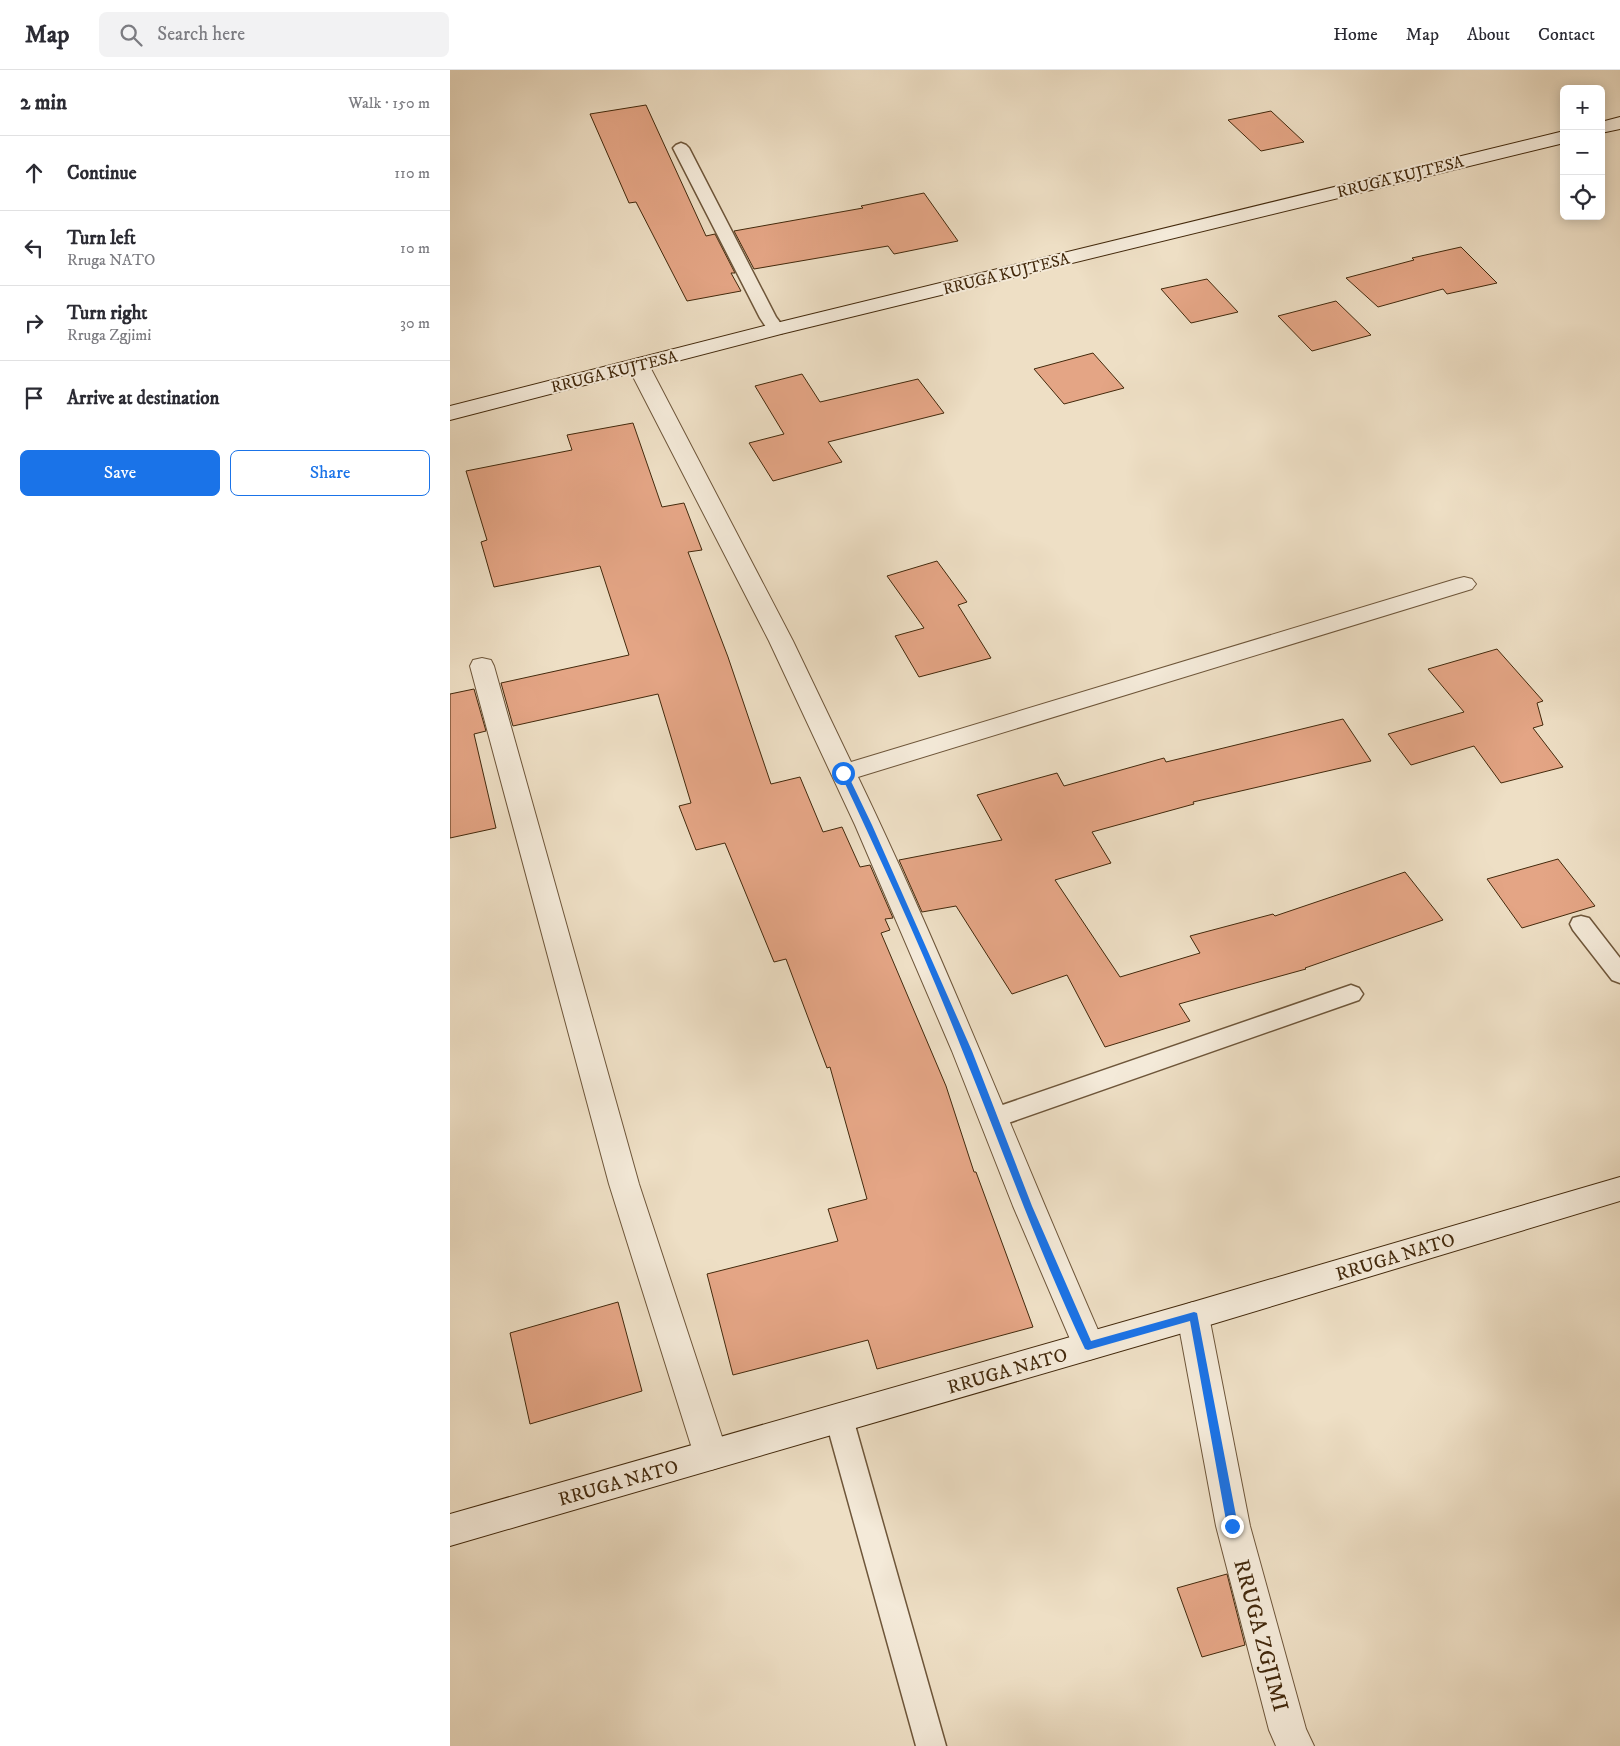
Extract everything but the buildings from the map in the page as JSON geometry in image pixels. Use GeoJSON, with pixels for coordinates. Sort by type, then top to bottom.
{"type":"FeatureCollection","features":[{"type":"Feature","properties":{"kind":"street"},"geometry":{"type":"LineString","coordinates":[[1605,127],[1620,123]]}},
{"type":"Feature","properties":{"kind":"street","name":"RRUGA KUJTESA"},"geometry":{"type":"LineString","coordinates":[[450,413],[776,329],[1560,138]]}},
{"type":"Feature","properties":{"kind":"street"},"geometry":{"type":"LineString","coordinates":[[638,365],[780,641],[868,825],[956,1024],[1028,1206],[1088,1346]]}},
{"type":"Feature","properties":{"kind":"street"},"geometry":{"type":"LineString","coordinates":[[843,773],[1464,584]]}},
{"type":"Feature","properties":{"kind":"street"},"geometry":{"type":"LineString","coordinates":[[482,666],[624,1184],[711,1455]]}},
{"type":"Feature","properties":{"kind":"street","name":"RRUGA NATO"},"geometry":{"type":"LineString","coordinates":[[450,1530],[1194,1316],[1620,1189]]}},
{"type":"Feature","properties":{"kind":"street","name":"RRUGA ZGJIMI"},"geometry":{"type":"LineString","coordinates":[[1194,1316],[1232,1526],[1286,1721],[1295,1746]]}},
{"type":"Feature","properties":{"kind":"lane"},"geometry":{"type":"LineString","coordinates":[[681,148],[768,318],[776,329]]}},
{"type":"Feature","properties":{"kind":"lane"},"geometry":{"type":"LineString","coordinates":[[1581,924],[1620,974]]}},
{"type":"Feature","properties":{"kind":"lane"},"geometry":{"type":"LineString","coordinates":[[994,1118],[1351,994]]}},
{"type":"Feature","properties":{"kind":"lane"},"geometry":{"type":"LineString","coordinates":[[839,1418],[931,1746]]}},
{"type":"Feature","properties":{"kind":"route"},"geometry":{"type":"LineString","coordinates":[[843,773],[868,825],[967,1051],[1028,1206],[1088,1346],[1194,1316],[1232,1526]]}}]}
